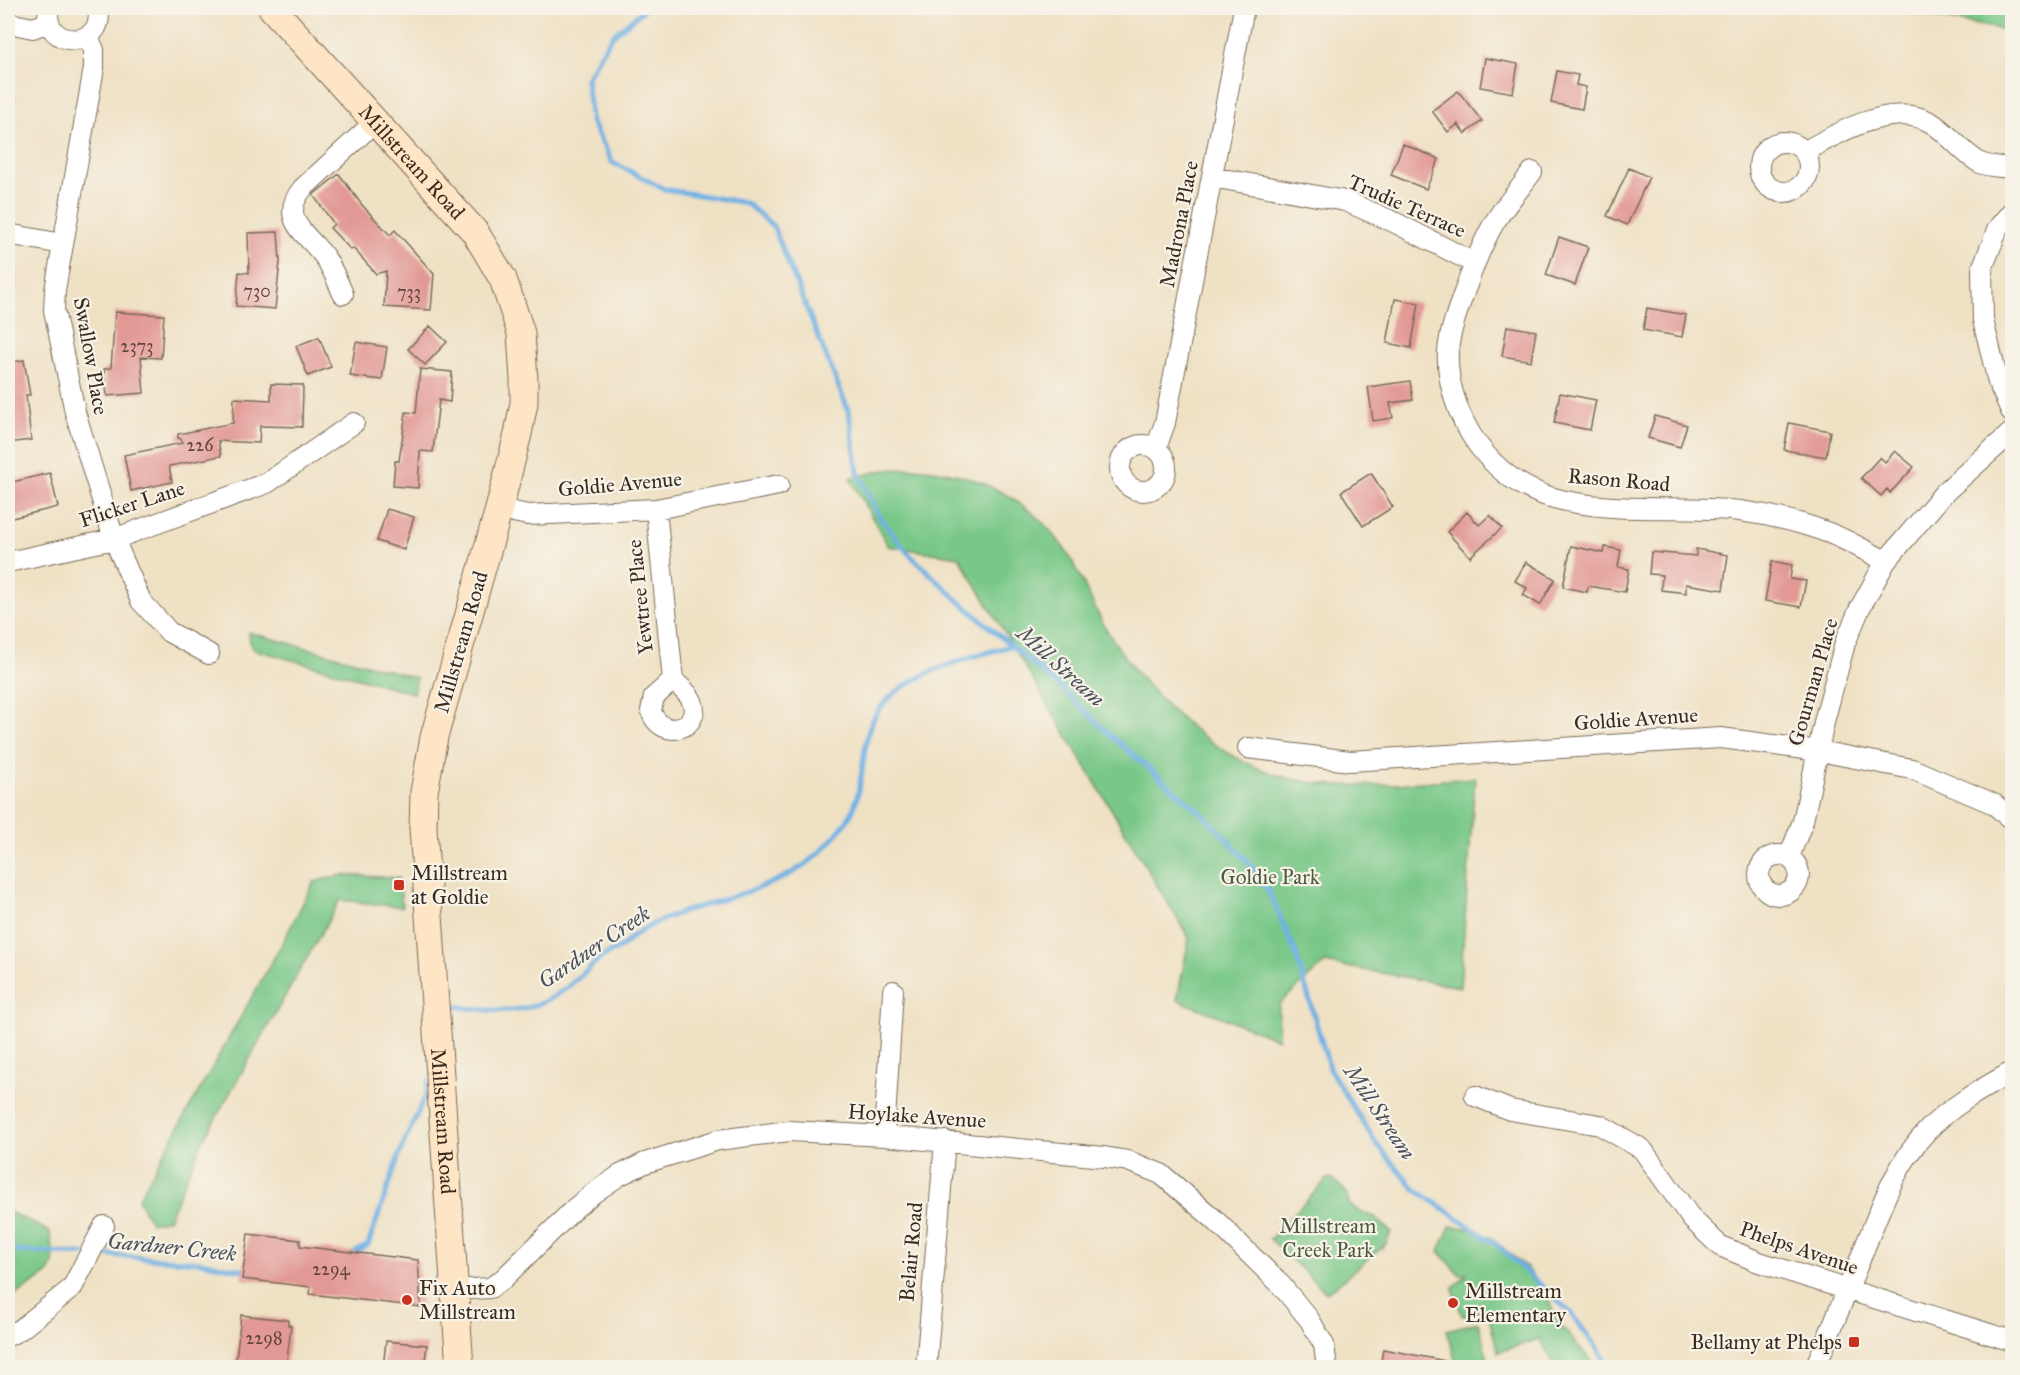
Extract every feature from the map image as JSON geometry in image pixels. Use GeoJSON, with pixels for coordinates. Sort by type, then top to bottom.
{"type":"FeatureCollection","features":[{"type":"Feature","properties":{"kind":"main road","name":"Millstream Road"},"geometry":{"type":"LineString","coordinates":[[272,8],[475,232],[503,279],[513,305],[524,356],[524,404],[518,434],[434,737],[424,792],[423,828],[460,1368]]}},
{"type":"Feature","properties":{"kind":"street"},"geometry":{"type":"LineString","coordinates":[[8,23],[33,28],[49,15],[53,30],[60,37],[79,40],[88,36],[95,29],[99,20],[98,8]]}},
{"type":"Feature","properties":{"kind":"street","name":"Madrona Place"},"geometry":{"type":"LineString","coordinates":[[1156,448],[1165,423],[1244,8]]}},
{"type":"Feature","properties":{"kind":"street","name":"Swallow Place"},"geometry":{"type":"LineString","coordinates":[[88,36],[94,50],[94,68],[62,244],[55,290],[55,320],[75,412],[114,539],[141,602],[169,632],[209,654]]}},
{"type":"Feature","properties":{"kind":"street"},"geometry":{"type":"LineString","coordinates":[[1804,152],[1839,132],[1885,116],[1911,115],[1930,122],[1982,164],[2013,168]]}},
{"type":"Feature","properties":{"kind":"street"},"geometry":{"type":"LineString","coordinates":[[343,294],[325,257],[298,227],[293,217],[293,206],[296,196],[303,188],[376,121]]}},
{"type":"Feature","properties":{"kind":"street","name":"Rason Road"},"geometry":{"type":"LineString","coordinates":[[1532,172],[1494,223],[1474,263],[1454,322],[1448,351],[1452,388],[1459,411],[1470,434],[1496,466],[1511,479],[1528,489],[1549,497],[1604,506],[1738,511],[1769,516],[1831,533],[1886,561]]}},
{"type":"Feature","properties":{"kind":"street","name":"Trudie Terrace"},"geometry":{"type":"LineString","coordinates":[[1212,177],[1345,201],[1394,222],[1474,263]]}},
{"type":"Feature","properties":{"kind":"street"},"geometry":{"type":"LineString","coordinates":[[2013,211],[1998,228],[1982,269],[1983,320],[1998,382],[2013,413]]}},
{"type":"Feature","properties":{"kind":"street"},"geometry":{"type":"LineString","coordinates":[[8,234],[62,244]]}},
{"type":"Feature","properties":{"kind":"street","name":"Flicker Lane"},"geometry":{"type":"LineString","coordinates":[[8,562],[114,539],[267,483],[354,423]]}},
{"type":"Feature","properties":{"kind":"street","name":"Gourman Place"},"geometry":{"type":"LineString","coordinates":[[1789,857],[1803,821],[1825,718],[1845,643],[1860,608],[1886,561],[1944,493],[2010,439]]}},
{"type":"Feature","properties":{"kind":"street","name":"Goldie Avenue"},"geometry":{"type":"LineString","coordinates":[[499,509],[528,515],[656,509],[779,485]]}},
{"type":"Feature","properties":{"kind":"street","name":"Yewtree Place"},"geometry":{"type":"LineString","coordinates":[[656,509],[673,680]]}},
{"type":"Feature","properties":{"kind":"street","name":"Goldie Avenue"},"geometry":{"type":"LineString","coordinates":[[1248,748],[1350,761],[1720,738],[1819,751],[1912,769],[1994,804],[2013,820]]}},
{"type":"Feature","properties":{"kind":"street"},"geometry":{"type":"LineString","coordinates":[[884,1136],[893,992]]}},
{"type":"Feature","properties":{"kind":"street"},"geometry":{"type":"LineString","coordinates":[[1815,1368],[1893,1182],[1912,1149],[1943,1117],[1979,1090],[2013,1072]]}},
{"type":"Feature","properties":{"kind":"street","name":"Phelps Avenue"},"geometry":{"type":"LineString","coordinates":[[1475,1096],[1510,1110],[1600,1125],[1642,1149],[1690,1218],[1720,1246],[1759,1262],[2013,1341]]}},
{"type":"Feature","properties":{"kind":"street","name":"Hoylake Avenue"},"geometry":{"type":"LineString","coordinates":[[455,1290],[490,1287],[503,1279],[575,1208],[620,1175],[645,1163],[718,1140],[789,1131],[945,1141],[1104,1156],[1128,1161],[1161,1174],[1214,1219],[1280,1284],[1310,1319],[1323,1345],[1327,1368]]}},
{"type":"Feature","properties":{"kind":"street","name":"Belair Road"},"geometry":{"type":"LineString","coordinates":[[926,1368],[945,1141]]}},
{"type":"Feature","properties":{"kind":"street"},"geometry":{"type":"LineString","coordinates":[[8,1336],[21,1329],[72,1288],[105,1226]]}},
{"type":"Feature","properties":{"kind":"green space"},"geometry":{"type":"Polygon","coordinates":[[[1882,8],[2012,8],[2012,31],[1882,8]]]}},
{"type":"Feature","properties":{"kind":"green space","name":"Goldie Park"},"geometry":{"type":"Polygon","coordinates":[[[918,468],[964,476],[985,484],[1023,505],[1040,519],[1069,556],[1105,627],[1142,679],[1180,718],[1223,750],[1271,773],[1321,784],[1398,784],[1475,778],[1460,987],[1325,963],[1279,1004],[1278,1039],[1177,1000],[1189,938],[959,557],[888,546],[850,478],[885,470],[918,468]]]}},
{"type":"Feature","properties":{"kind":"green space"},"geometry":{"type":"Polygon","coordinates":[[[248,632],[417,678],[413,693],[252,649],[248,632]]]}},
{"type":"Feature","properties":{"kind":"green space"},"geometry":{"type":"Polygon","coordinates":[[[343,875],[399,878],[402,907],[340,900],[202,1142],[168,1219],[151,1223],[138,1199],[283,942],[314,882],[343,875]]]}},
{"type":"Feature","properties":{"kind":"green space","name":"Millstream Creek Park"},"geometry":{"type":"Polygon","coordinates":[[[1328,1178],[1343,1188],[1349,1204],[1360,1212],[1375,1217],[1391,1232],[1386,1244],[1327,1293],[1270,1239],[1328,1178]]]}},
{"type":"Feature","properties":{"kind":"green space"},"geometry":{"type":"Polygon","coordinates":[[[8,1211],[50,1232],[53,1265],[46,1275],[8,1300],[8,1211]]]}},
{"type":"Feature","properties":{"kind":"green space","name":"Millstream Creek Park"},"geometry":{"type":"Polygon","coordinates":[[[1450,1226],[1466,1228],[1490,1237],[1527,1268],[1543,1287],[1557,1321],[1596,1367],[1556,1367],[1540,1339],[1498,1352],[1487,1310],[1462,1316],[1453,1288],[1467,1274],[1460,1275],[1439,1251],[1450,1226]]]}},
{"type":"Feature","properties":{"kind":"green space"},"geometry":{"type":"Polygon","coordinates":[[[1478,1322],[1490,1367],[1457,1367],[1447,1330],[1478,1322]]]}},
{"type":"Feature","properties":{"kind":"building"},"geometry":{"type":"Polygon","coordinates":[[[1485,58],[1518,64],[1513,93],[1480,87],[1485,58]]]}},
{"type":"Feature","properties":{"kind":"building"},"geometry":{"type":"Polygon","coordinates":[[[1557,71],[1578,75],[1576,85],[1586,87],[1582,109],[1551,103],[1557,71]]]}},
{"type":"Feature","properties":{"kind":"building"},"geometry":{"type":"Polygon","coordinates":[[[1458,91],[1482,121],[1465,134],[1458,124],[1448,132],[1432,111],[1458,91]]]}},
{"type":"Feature","properties":{"kind":"building"},"geometry":{"type":"Polygon","coordinates":[[[1403,144],[1439,159],[1426,189],[1391,175],[1403,144]]]}},
{"type":"Feature","properties":{"kind":"building"},"geometry":{"type":"Polygon","coordinates":[[[1629,168],[1649,177],[1627,225],[1607,216],[1629,168]]]}},
{"type":"Feature","properties":{"kind":"building"},"geometry":{"type":"Polygon","coordinates":[[[339,174],[362,205],[390,235],[395,230],[434,274],[431,310],[384,307],[386,271],[376,274],[353,248],[351,250],[330,228],[334,224],[313,195],[339,174]]]}},
{"type":"Feature","properties":{"kind":"building"},"geometry":{"type":"Polygon","coordinates":[[[278,232],[280,262],[275,309],[236,306],[239,272],[249,273],[248,233],[278,232]]]}},
{"type":"Feature","properties":{"kind":"building"},"geometry":{"type":"Polygon","coordinates":[[[1559,237],[1588,247],[1575,285],[1546,275],[1559,237]]]}},
{"type":"Feature","properties":{"kind":"building"},"geometry":{"type":"Polygon","coordinates":[[[1395,299],[1419,303],[1411,348],[1387,343],[1395,299]]]}},
{"type":"Feature","properties":{"kind":"building"},"geometry":{"type":"Polygon","coordinates":[[[1647,308],[1686,315],[1682,337],[1643,330],[1647,308]]]}},
{"type":"Feature","properties":{"kind":"building"},"geometry":{"type":"Polygon","coordinates":[[[115,312],[164,315],[161,358],[141,357],[144,393],[107,396],[104,369],[111,368],[115,312]]]}},
{"type":"Feature","properties":{"kind":"building"},"geometry":{"type":"Polygon","coordinates":[[[430,326],[447,342],[425,365],[408,349],[430,326]]]}},
{"type":"Feature","properties":{"kind":"building"},"geometry":{"type":"Polygon","coordinates":[[[1507,326],[1536,331],[1531,361],[1502,356],[1507,326]]]}},
{"type":"Feature","properties":{"kind":"building"},"geometry":{"type":"Polygon","coordinates":[[[319,337],[331,367],[308,376],[296,346],[319,337]]]}},
{"type":"Feature","properties":{"kind":"building"},"geometry":{"type":"Polygon","coordinates":[[[356,342],[387,347],[382,380],[350,376],[356,342]]]}},
{"type":"Feature","properties":{"kind":"building"},"geometry":{"type":"Polygon","coordinates":[[[24,360],[30,395],[26,395],[31,440],[8,443],[8,363],[24,360]]]}},
{"type":"Feature","properties":{"kind":"building"},"geometry":{"type":"Polygon","coordinates":[[[420,369],[452,372],[450,402],[439,400],[433,452],[420,451],[418,488],[393,486],[395,461],[399,461],[406,412],[416,413],[420,369]]]}},
{"type":"Feature","properties":{"kind":"building"},"geometry":{"type":"Polygon","coordinates":[[[1410,381],[1413,400],[1390,403],[1393,418],[1373,421],[1368,387],[1410,381]]]}},
{"type":"Feature","properties":{"kind":"building"},"geometry":{"type":"Polygon","coordinates":[[[271,384],[303,385],[302,427],[260,426],[259,443],[218,441],[221,456],[169,466],[172,482],[131,491],[124,455],[182,443],[178,434],[233,423],[234,398],[271,400],[271,384]]]}},
{"type":"Feature","properties":{"kind":"building"},"geometry":{"type":"Polygon","coordinates":[[[1560,393],[1596,400],[1590,430],[1554,423],[1560,393]]]}},
{"type":"Feature","properties":{"kind":"building"},"geometry":{"type":"Polygon","coordinates":[[[1655,416],[1687,425],[1680,447],[1648,438],[1655,416]]]}},
{"type":"Feature","properties":{"kind":"building"},"geometry":{"type":"Polygon","coordinates":[[[1789,423],[1830,431],[1826,457],[1784,450],[1789,423]]]}},
{"type":"Feature","properties":{"kind":"building"},"geometry":{"type":"Polygon","coordinates":[[[1895,451],[1914,467],[1890,493],[1887,489],[1881,496],[1861,478],[1880,457],[1885,462],[1895,451]]]}},
{"type":"Feature","properties":{"kind":"building"},"geometry":{"type":"Polygon","coordinates":[[[50,473],[58,507],[8,519],[8,483],[50,473]]]}},
{"type":"Feature","properties":{"kind":"building"},"geometry":{"type":"Polygon","coordinates":[[[1371,473],[1393,507],[1363,526],[1341,492],[1371,473]]]}},
{"type":"Feature","properties":{"kind":"building"},"geometry":{"type":"Polygon","coordinates":[[[387,509],[414,517],[404,550],[377,541],[387,509]]]}},
{"type":"Feature","properties":{"kind":"building"},"geometry":{"type":"Polygon","coordinates":[[[1467,512],[1479,525],[1490,515],[1502,528],[1470,557],[1447,532],[1467,512]]]}},
{"type":"Feature","properties":{"kind":"building"},"geometry":{"type":"Polygon","coordinates":[[[1571,546],[1604,553],[1605,547],[1621,550],[1618,567],[1629,569],[1625,592],[1588,586],[1587,592],[1563,587],[1571,546]]]}},
{"type":"Feature","properties":{"kind":"building"},"geometry":{"type":"Polygon","coordinates":[[[1696,549],[1728,555],[1723,590],[1686,584],[1686,593],[1661,590],[1662,575],[1649,574],[1651,552],[1696,556],[1696,549]]]}},
{"type":"Feature","properties":{"kind":"building"},"geometry":{"type":"Polygon","coordinates":[[[1772,561],[1792,565],[1790,579],[1806,581],[1801,607],[1765,601],[1772,561]]]}},
{"type":"Feature","properties":{"kind":"building"},"geometry":{"type":"Polygon","coordinates":[[[1526,562],[1555,579],[1540,605],[1523,595],[1527,588],[1515,581],[1526,562]]]}},
{"type":"Feature","properties":{"kind":"building"},"geometry":{"type":"Polygon","coordinates":[[[248,1234],[300,1240],[300,1246],[418,1260],[421,1307],[310,1294],[311,1287],[242,1279],[248,1234]]]}},
{"type":"Feature","properties":{"kind":"building"},"geometry":{"type":"Polygon","coordinates":[[[241,1315],[288,1320],[288,1325],[291,1326],[286,1368],[235,1368],[241,1315]]]}},
{"type":"Feature","properties":{"kind":"building"},"geometry":{"type":"Polygon","coordinates":[[[386,1341],[427,1345],[424,1368],[383,1368],[386,1341]]]}},
{"type":"Feature","properties":{"kind":"building"},"geometry":{"type":"Polygon","coordinates":[[[1383,1349],[1446,1361],[1445,1368],[1380,1368],[1383,1349]]]}},
{"type":"Feature","properties":{"kind":"waterway","name":"Mill Stream"},"geometry":{"type":"LineString","coordinates":[[646,8],[612,36],[586,79],[591,121],[612,162],[664,189],[746,203],[773,226],[849,412],[858,473],[881,519],[907,552],[959,601],[1208,819],[1248,862],[1269,892],[1295,951],[1330,1070],[1378,1146],[1415,1189],[1497,1245],[1568,1310],[1598,1349],[1608,1368]]}},
{"type":"Feature","properties":{"kind":"waterway","name":"Gardner Creek"},"geometry":{"type":"LineString","coordinates":[[442,1004],[502,1010],[536,1005],[562,991],[601,958],[621,947],[639,932],[687,910],[738,895],[787,876],[809,862],[829,843],[851,814],[859,790],[869,730],[877,712],[891,697],[928,673],[1011,646]]}},
{"type":"Feature","properties":{"kind":"waterway","name":"Gardner Creek"},"geometry":{"type":"LineString","coordinates":[[351,1255],[368,1245],[402,1147],[425,1097],[428,1081]]}},
{"type":"Feature","properties":{"kind":"waterway","name":"Gardner Creek"},"geometry":{"type":"LineString","coordinates":[[14,1251],[84,1254]]}},
{"type":"Feature","properties":{"kind":"waterway","name":"Gardner Creek"},"geometry":{"type":"LineString","coordinates":[[94,1254],[201,1262],[248,1271]]}},
{"type":"Feature","properties":{"kind":"place","name":"Millstream at Goldie"},"geometry":{"type":"Point","coordinates":[399,885]}},
{"type":"Feature","properties":{"kind":"place","name":"Fix Auto Millstream"},"geometry":{"type":"Point","coordinates":[407,1300]}},
{"type":"Feature","properties":{"kind":"place","name":"Millstream Elementary"},"geometry":{"type":"Point","coordinates":[1453,1303]}},
{"type":"Feature","properties":{"kind":"place","name":"Bellamy at Phelps"},"geometry":{"type":"Point","coordinates":[1854,1342]}}]}
